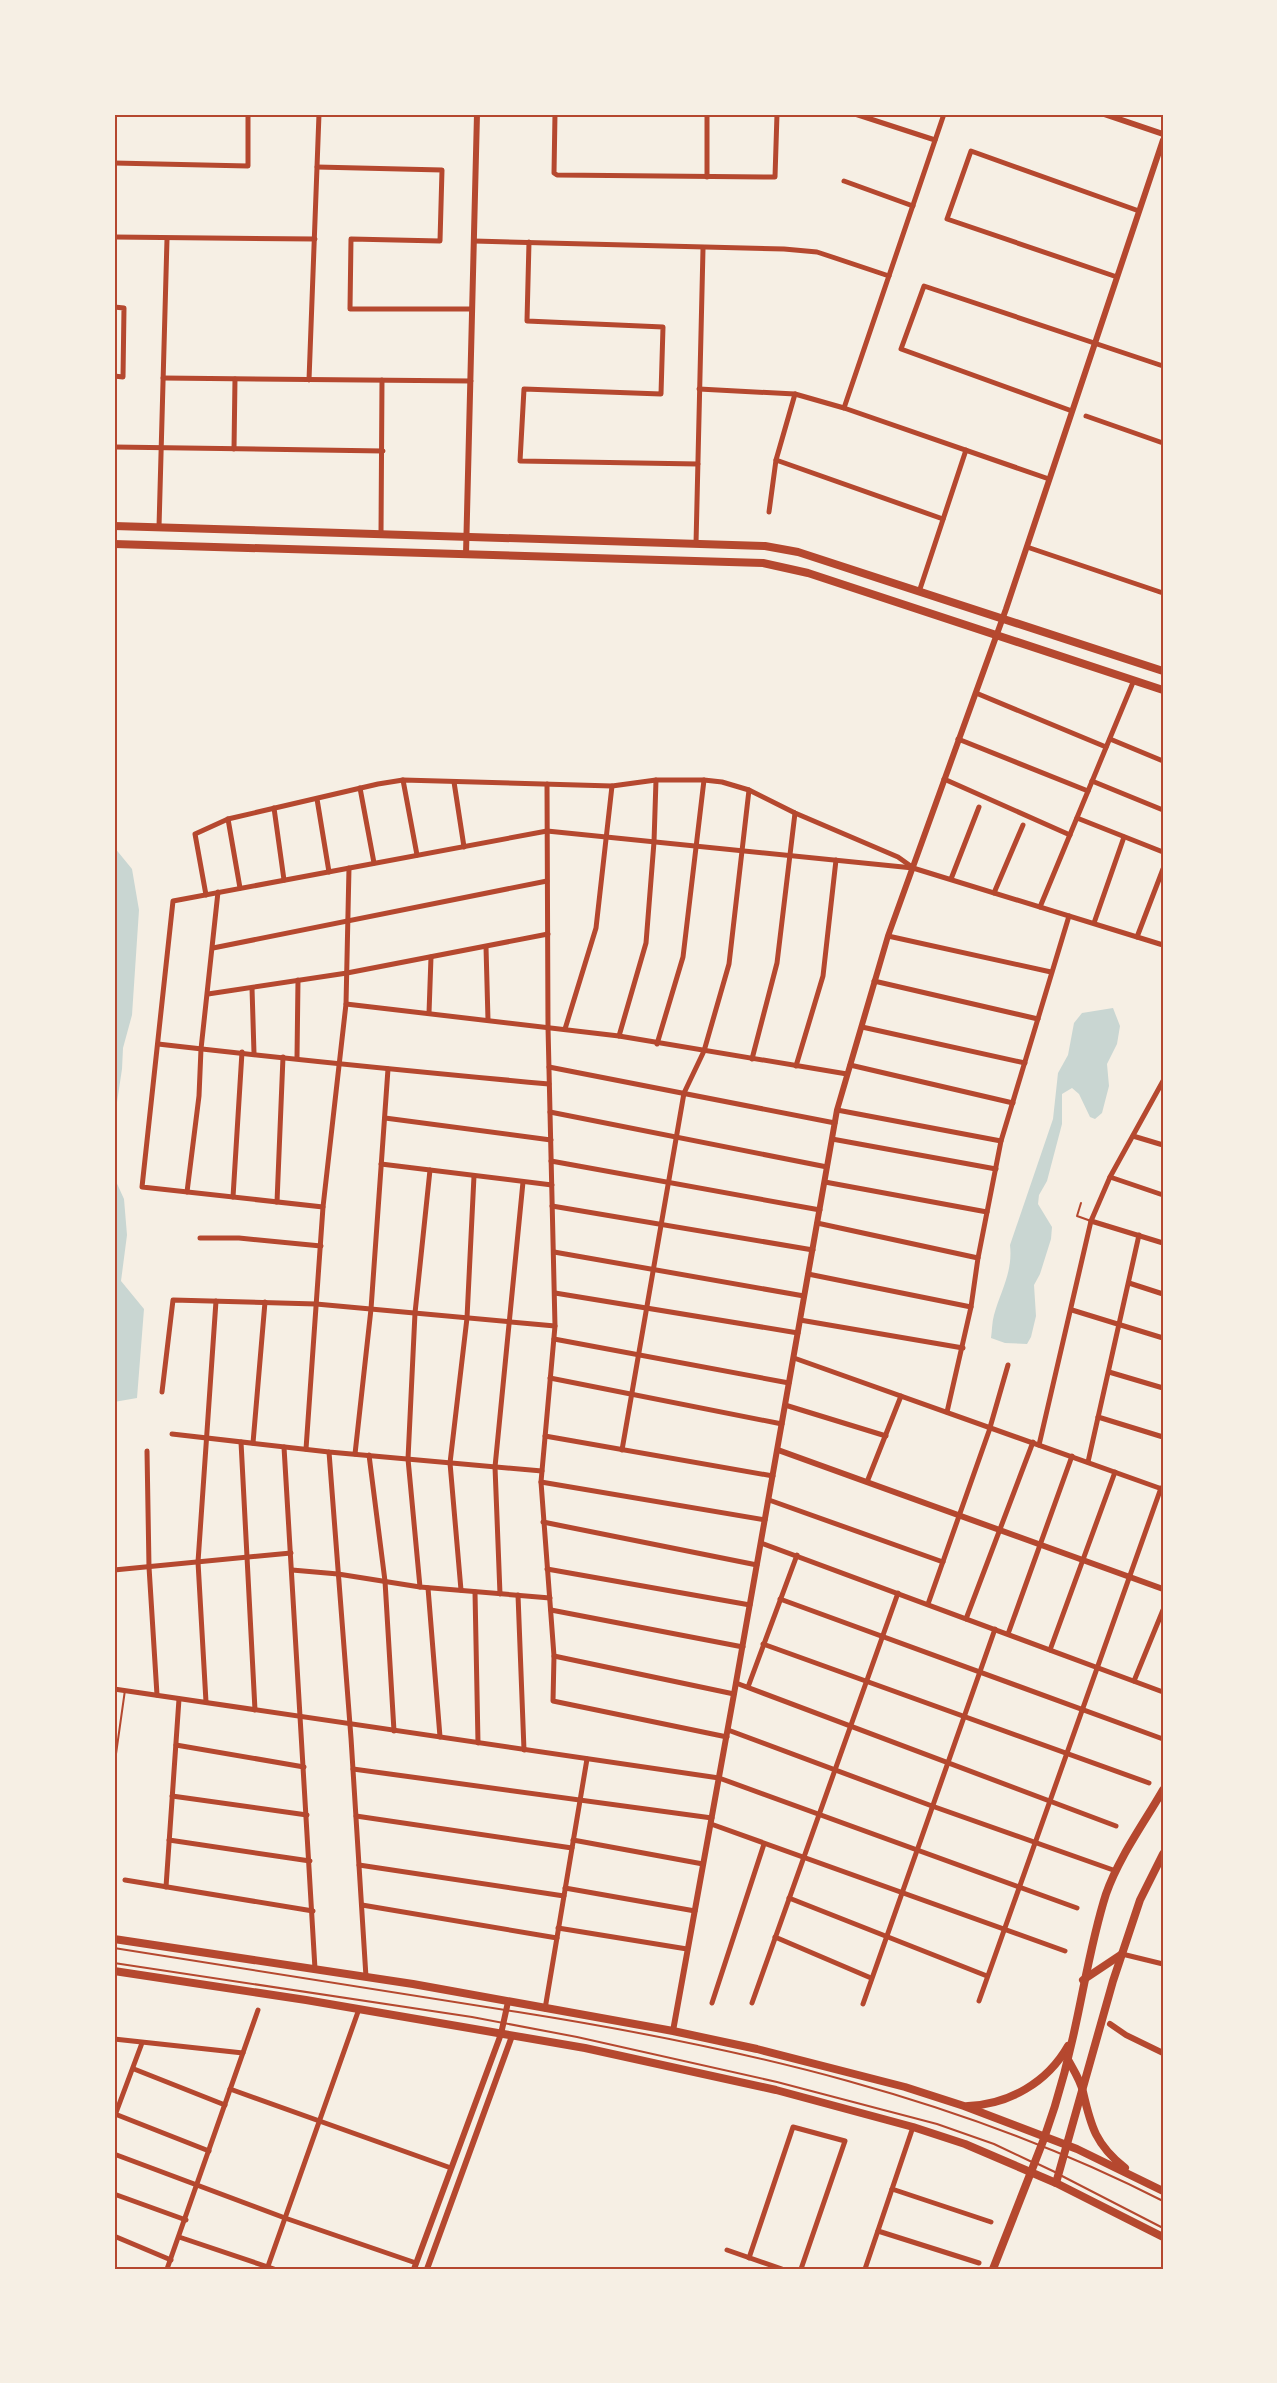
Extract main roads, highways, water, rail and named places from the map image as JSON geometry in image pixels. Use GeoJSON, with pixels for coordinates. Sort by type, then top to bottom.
{"type":"FeatureCollection","features":[{"type":"Feature","properties":{"kind":"main road"},"geometry":{"type":"LineString","coordinates":[[114,526],[752,545],[798,552],[1163,671]]}},
{"type":"Feature","properties":{"kind":"main road"},"geometry":{"type":"LineString","coordinates":[[114,544],[667,559],[775,565],[808,573],[1163,690]]}},
{"type":"Feature","properties":{"kind":"main road"},"geometry":{"type":"LineString","coordinates":[[993,2269],[1044,2141],[1073,2037],[1083,1980],[1106,1895],[1116,1871],[1163,1790]]}},
{"type":"Feature","properties":{"kind":"main road"},"geometry":{"type":"LineString","coordinates":[[1057,2179],[1122,1954],[1140,1900],[1163,1854]]}},
{"type":"Feature","properties":{"kind":"main road"},"geometry":{"type":"LineString","coordinates":[[114,1939],[366,1977],[507,2006],[545,2009],[672,2031],[757,2049],[876,2079],[964,2106],[1163,2191]]}},
{"type":"Feature","properties":{"kind":"main road"},"geometry":{"type":"LineString","coordinates":[[1083,1980],[1122,1954]]}},
{"type":"Feature","properties":{"kind":"main road"},"geometry":{"type":"LineString","coordinates":[[114,1971],[359,2008],[585,2048],[717,2076],[913,2127],[965,2144],[1031,2172],[1057,2179],[1163,2236]]}},
{"type":"Feature","properties":{"kind":"main road"},"geometry":{"type":"LineString","coordinates":[[964,2106],[998,2101],[1027,2088],[1053,2067],[1073,2037]]}},
{"type":"Feature","properties":{"kind":"main road"},"geometry":{"type":"LineString","coordinates":[[1067,2058],[1083,2091],[1089,2119],[1098,2141],[1114,2159],[1145,2182]]}}]}
